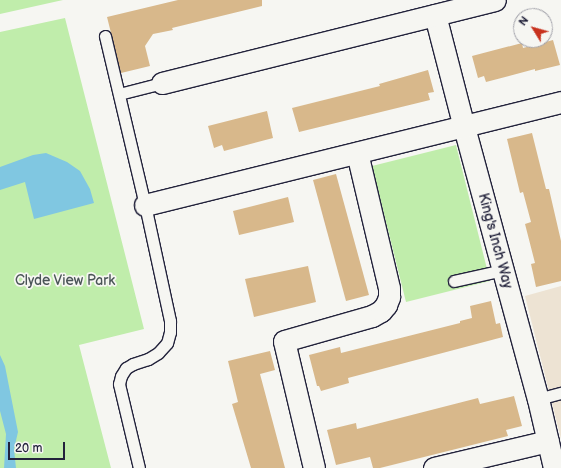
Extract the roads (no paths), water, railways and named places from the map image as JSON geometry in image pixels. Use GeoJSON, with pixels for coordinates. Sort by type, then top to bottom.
{"type":"FeatureCollection","features":[{"type":"Feature","properties":{"kind":"street"},"geometry":{"type":"LineString","coordinates":[[162,83],[495,0]]}},
{"type":"Feature","properties":{"kind":"street","name":"King's Inch Way"},"geometry":{"type":"LineString","coordinates":[[436,15],[464,126],[538,399],[554,468]]}},
{"type":"Feature","properties":{"kind":"street"},"geometry":{"type":"LineString","coordinates":[[145,205],[561,102]]}},
{"type":"Feature","properties":{"kind":"street"},"geometry":{"type":"LineString","coordinates":[[314,468],[284,341],[372,316],[381,311],[386,305],[389,297],[389,288],[357,152]]}},
{"type":"Feature","properties":{"kind":"street"},"geometry":{"type":"LineString","coordinates":[[434,468],[548,441]]}},
{"type":"Feature","properties":{"kind":"lane"},"geometry":{"type":"LineString","coordinates":[[105,36],[145,205],[170,321],[170,332],[166,343],[158,353],[126,368],[121,376],[119,384],[140,468]]}},
{"type":"Feature","properties":{"kind":"lane"},"geometry":{"type":"LineString","coordinates":[[119,94],[162,83]]}},
{"type":"Feature","properties":{"kind":"lane"},"geometry":{"type":"LineString","coordinates":[[454,281],[503,270]]}},
{"type":"Feature","properties":{"kind":"lane"},"geometry":{"type":"LineString","coordinates":[[538,399],[561,393]]}},
{"type":"Feature","properties":{"kind":"water"},"geometry":{"type":"Polygon","coordinates":[[[46,153],[67,162],[80,171],[90,189],[94,203],[34,219],[25,182],[0,190],[0,167],[33,155],[46,153]]]}},
{"type":"Feature","properties":{"kind":"water"},"geometry":{"type":"Polygon","coordinates":[[[0,355],[5,366],[18,432],[14,449],[16,468],[4,468],[6,434],[0,411],[0,355]]]}},
{"type":"Feature","properties":{"kind":"park label","name":"Clyde View Park"},"geometry":{"type":"Point","coordinates":[65,281]}}]}
